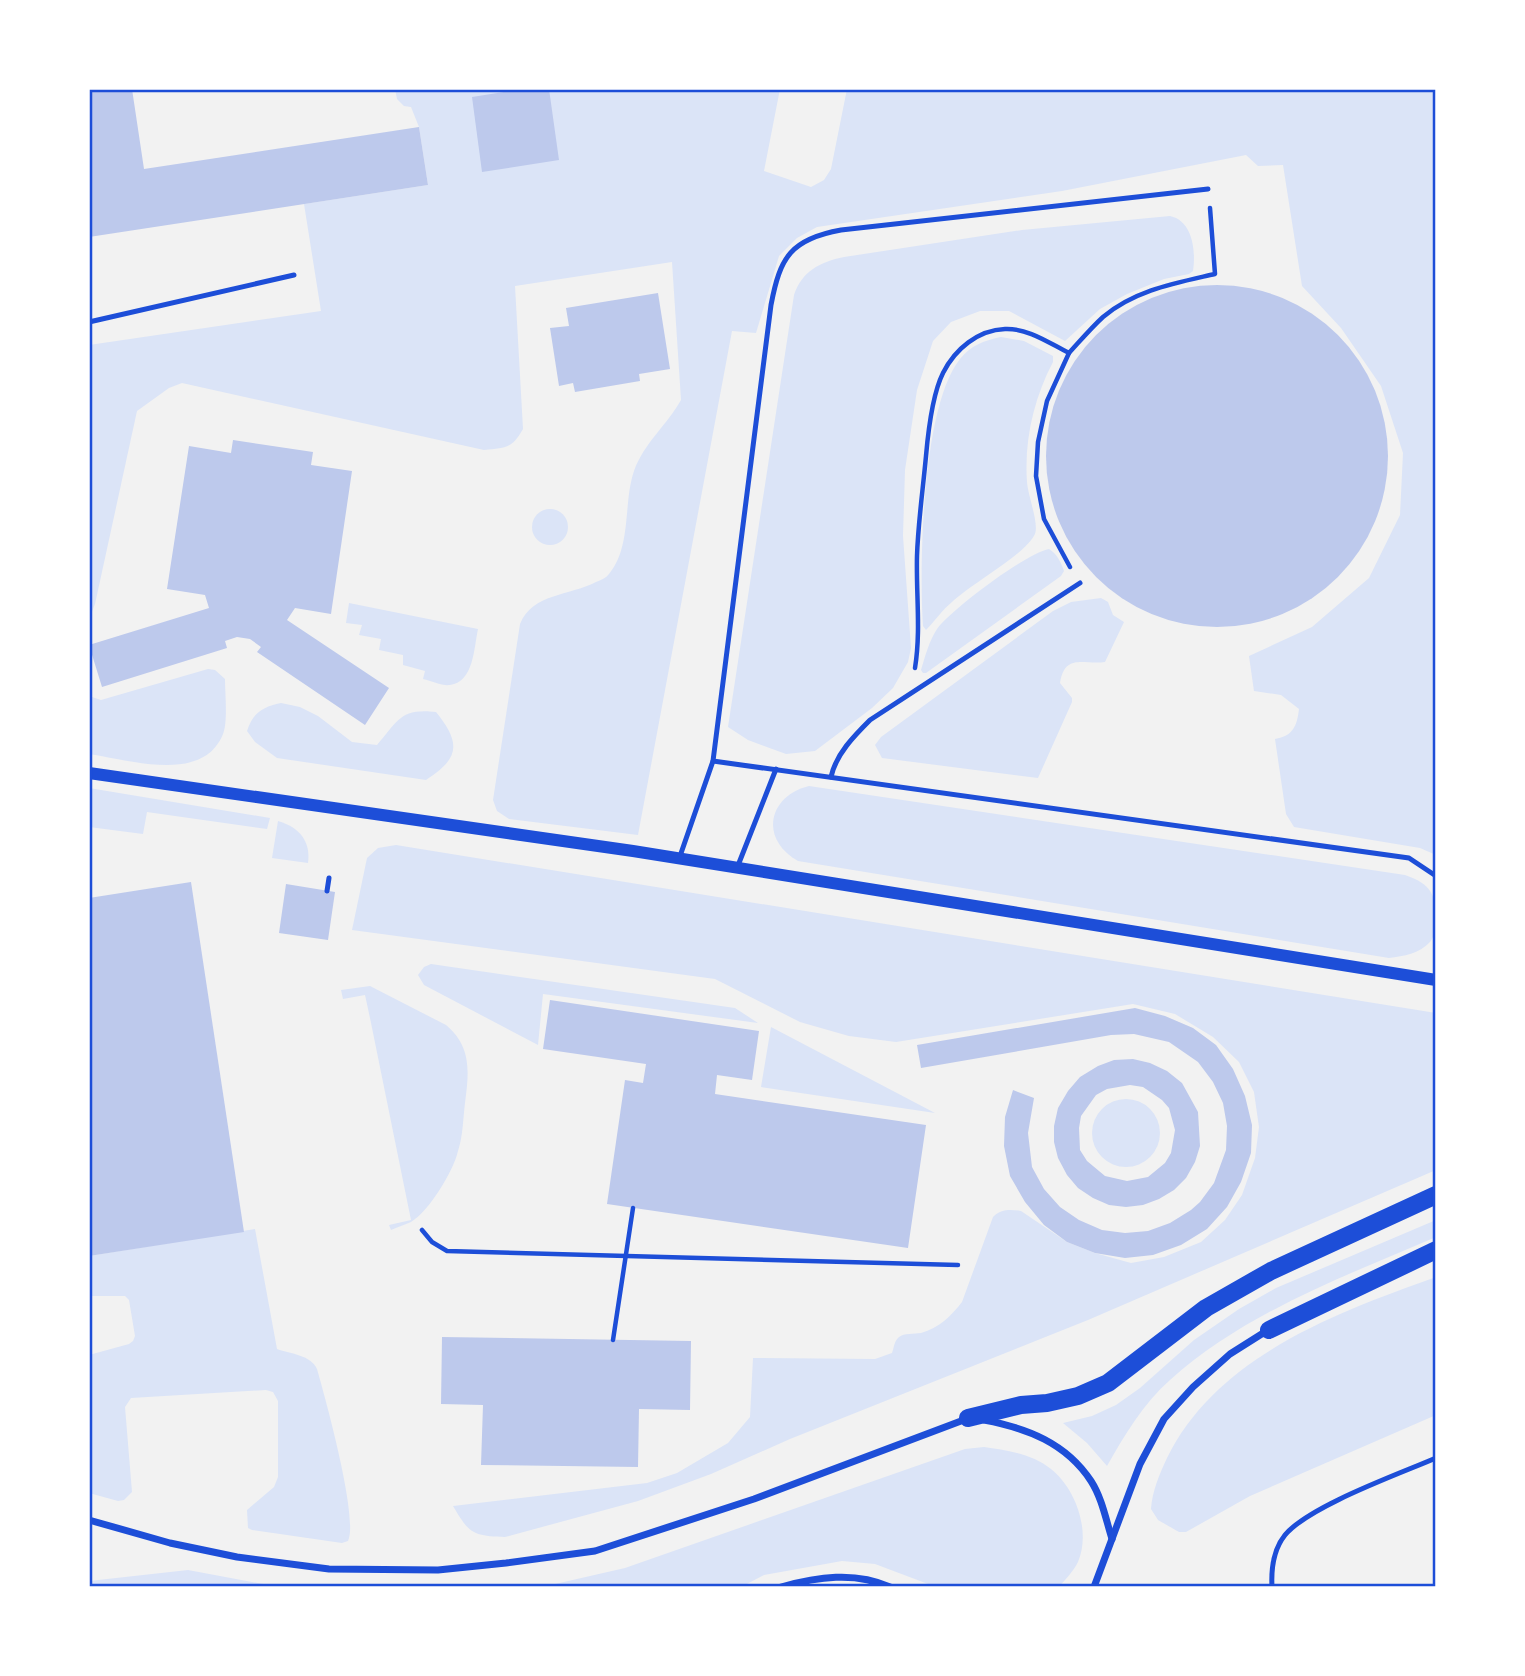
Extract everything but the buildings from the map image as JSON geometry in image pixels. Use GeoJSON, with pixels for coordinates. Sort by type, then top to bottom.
{"type":"FeatureCollection","features":[{"type":"Feature","properties":{"kind":"main road"},"geometry":{"type":"LineString","coordinates":[[968,1418],[1021,1405],[1078,1396],[1108,1383],[1206,1308],[1271,1271],[1436,1195]]}},
{"type":"Feature","properties":{"kind":"main road"},"geometry":{"type":"LineString","coordinates":[[1269,1330],[1436,1250]]}},
{"type":"Feature","properties":{"kind":"street"},"geometry":{"type":"LineString","coordinates":[[89,773],[478,828],[1436,980]]}},
{"type":"Feature","properties":{"kind":"street"},"geometry":{"type":"LineString","coordinates":[[1094,1587],[1140,1464],[1164,1419],[1193,1387],[1230,1354],[1269,1330]]}},
{"type":"Feature","properties":{"kind":"street"},"geometry":{"type":"LineString","coordinates":[[89,1520],[184,1546],[237,1557],[328,1569],[438,1570],[506,1563],[595,1551],[754,1499],[968,1418],[1004,1424],[1043,1437],[1070,1457],[1092,1482],[1112,1538]]}},
{"type":"Feature","properties":{"kind":"street"},"geometry":{"type":"LineString","coordinates":[[781,1587],[811,1578],[847,1577],[890,1587]]}},
{"type":"Feature","properties":{"kind":"lane"},"geometry":{"type":"LineString","coordinates":[[679,859],[713,761],[771,305],[776,281],[792,250],[802,242],[821,234],[841,230],[1208,189]]}},
{"type":"Feature","properties":{"kind":"lane"},"geometry":{"type":"LineString","coordinates":[[89,322],[294,275]]}},
{"type":"Feature","properties":{"kind":"lane"},"geometry":{"type":"LineString","coordinates":[[831,777],[834,765],[854,736],[870,720],[1080,583]]}},
{"type":"Feature","properties":{"kind":"lane"},"geometry":{"type":"LineString","coordinates":[[713,761],[1409,858],[1436,876]]}},
{"type":"Feature","properties":{"kind":"lane"},"geometry":{"type":"LineString","coordinates":[[737,868],[776,769]]}},
{"type":"Feature","properties":{"kind":"lane"},"geometry":{"type":"LineString","coordinates":[[327,891],[329,878]]}},
{"type":"Feature","properties":{"kind":"lane"},"geometry":{"type":"LineString","coordinates":[[1272,1587],[1274,1556],[1285,1536],[1298,1523],[1318,1510],[1436,1458]]}},
{"type":"Feature","properties":{"kind":"path"},"geometry":{"type":"LineString","coordinates":[[1080,583],[1044,519],[1036,477],[1038,442],[1047,401],[1069,353],[1103,317],[1132,298],[1167,285],[1215,274],[1208,189]]}},
{"type":"Feature","properties":{"kind":"path"},"geometry":{"type":"LineString","coordinates":[[911,693],[919,647],[917,556],[928,430],[942,375],[954,354],[968,342],[985,333],[1005,329],[1025,331],[1069,353]]}},
{"type":"Feature","properties":{"kind":"path"},"geometry":{"type":"LineString","coordinates":[[613,1340],[633,1208]]}},
{"type":"Feature","properties":{"kind":"path"},"geometry":{"type":"LineString","coordinates":[[422,1230],[432,1242],[447,1251],[958,1265]]}},
{"type":"Feature","properties":{"kind":"shaded area"},"geometry":{"type":"Polygon","coordinates":[[[395,89],[780,89],[764,171],[811,187],[824,180],[831,169],[847,89],[1436,89],[1436,855],[1420,848],[1294,827],[1286,814],[1275,739],[1290,733],[1299,709],[1281,695],[1254,691],[1249,656],[1312,627],[1369,578],[1400,515],[1403,453],[1381,386],[1341,328],[1302,286],[1283,165],[1258,166],[1246,155],[1062,191],[817,227],[797,238],[779,256],[756,333],[732,331],[638,835],[509,819],[497,811],[493,800],[520,624],[534,606],[586,587],[609,574],[621,551],[631,483],[638,461],[681,400],[672,262],[515,286],[523,429],[511,444],[503,448],[484,450],[182,383],[169,388],[137,411],[95,604],[89,619],[89,345],[321,311],[304,204],[428,185],[419,127],[411,107],[404,106],[397,99],[395,89]]]}},
{"type":"Feature","properties":{"kind":"shaded area"},"geometry":{"type":"Polygon","coordinates":[[[1170,216],[1178,219],[1188,230],[1193,246],[1193,271],[1127,294],[1100,309],[1065,341],[1009,311],[980,311],[951,322],[933,341],[917,390],[905,470],[903,536],[911,648],[908,662],[893,688],[872,708],[815,751],[786,754],[748,740],[728,727],[794,295],[807,274],[820,265],[844,257],[1022,230],[1170,216]]]}},
{"type":"Feature","properties":{"kind":"shaded area"},"geometry":{"type":"Polygon","coordinates":[[[1001,337],[1024,341],[1053,356],[1036,405],[1027,451],[1027,482],[1036,523],[1035,534],[1010,560],[948,605],[926,630],[923,626],[922,599],[923,527],[931,448],[938,412],[947,381],[960,359],[978,344],[1001,337]]]}},
{"type":"Feature","properties":{"kind":"shaded area"},"geometry":{"type":"Polygon","coordinates":[[[550,509],[563,514],[568,527],[563,540],[550,545],[537,540],[532,527],[537,514],[550,509]]]}},
{"type":"Feature","properties":{"kind":"shaded area"},"geometry":{"type":"Polygon","coordinates":[[[1049,549],[1062,564],[1064,571],[1061,576],[923,673],[921,670],[929,644],[945,620],[1007,571],[1049,549]]]}},
{"type":"Feature","properties":{"kind":"shaded area"},"geometry":{"type":"Polygon","coordinates":[[[1101,598],[1108,602],[1113,615],[1124,622],[1105,662],[1076,662],[1066,667],[1062,674],[1060,683],[1072,698],[1072,702],[1038,778],[882,758],[875,745],[881,737],[1053,611],[1071,602],[1101,598]]]}},
{"type":"Feature","properties":{"kind":"shaded area"},"geometry":{"type":"Polygon","coordinates":[[[349,603],[478,629],[474,654],[464,678],[450,685],[423,679],[425,671],[403,665],[403,655],[379,650],[381,639],[359,635],[362,625],[346,623],[349,603]]]}},
{"type":"Feature","properties":{"kind":"shaded area"},"geometry":{"type":"Polygon","coordinates":[[[208,669],[215,670],[225,679],[225,729],[213,749],[199,759],[183,764],[164,765],[89,754],[89,696],[101,700],[208,669]]]}},
{"type":"Feature","properties":{"kind":"shaded area"},"geometry":{"type":"Polygon","coordinates":[[[281,703],[300,707],[318,716],[352,742],[377,745],[395,723],[407,714],[436,712],[453,741],[451,757],[426,780],[277,758],[255,742],[247,731],[259,712],[281,703]]]}},
{"type":"Feature","properties":{"kind":"shaded area"},"geometry":{"type":"Polygon","coordinates":[[[809,786],[1405,875],[1421,882],[1430,891],[1436,912],[1435,932],[1430,942],[1416,952],[1389,958],[798,861],[786,852],[778,841],[773,819],[784,799],[809,786]]]}},
{"type":"Feature","properties":{"kind":"shaded area"},"geometry":{"type":"Polygon","coordinates":[[[89,788],[270,818],[267,829],[147,812],[143,834],[89,827],[89,788]]]}},
{"type":"Feature","properties":{"kind":"shaded area"},"geometry":{"type":"Polygon","coordinates":[[[278,821],[292,827],[302,836],[308,848],[308,863],[272,858],[278,821]]]}},
{"type":"Feature","properties":{"kind":"shaded area"},"geometry":{"type":"Polygon","coordinates":[[[396,845],[1436,1013],[1436,1170],[1088,1320],[790,1439],[711,1474],[638,1501],[505,1537],[478,1534],[463,1522],[453,1506],[647,1483],[677,1473],[728,1443],[750,1417],[753,1358],[875,1359],[892,1353],[896,1340],[901,1336],[921,1333],[939,1325],[962,1302],[993,1217],[999,1212],[1021,1211],[1067,1242],[1131,1263],[1164,1257],[1201,1242],[1225,1220],[1242,1195],[1255,1158],[1259,1127],[1254,1092],[1239,1062],[1213,1037],[1175,1014],[1133,1004],[896,1042],[849,1036],[800,1022],[715,979],[352,930],[367,858],[378,848],[396,845]]]}},
{"type":"Feature","properties":{"kind":"shaded area"},"geometry":{"type":"Polygon","coordinates":[[[431,964],[735,1008],[758,1023],[543,994],[538,1045],[424,985],[418,975],[424,967],[431,964]]]}},
{"type":"Feature","properties":{"kind":"shaded area"},"geometry":{"type":"Polygon","coordinates":[[[370,986],[446,1025],[461,1042],[468,1070],[461,1139],[451,1169],[418,1217],[391,1230],[389,1225],[411,1220],[370,1018],[365,995],[343,999],[341,990],[370,986]]]}},
{"type":"Feature","properties":{"kind":"shaded area"},"geometry":{"type":"Polygon","coordinates":[[[771,1027],[935,1113],[761,1087],[771,1027]]]}},
{"type":"Feature","properties":{"kind":"shaded area"},"geometry":{"type":"Polygon","coordinates":[[[1126,1099],[1139,1102],[1150,1109],[1157,1120],[1160,1133],[1157,1146],[1150,1157],[1139,1164],[1126,1167],[1113,1164],[1102,1157],[1095,1146],[1092,1133],[1095,1120],[1102,1109],[1113,1102],[1126,1099]]]}},
{"type":"Feature","properties":{"kind":"shaded area"},"geometry":{"type":"Polygon","coordinates":[[[1436,1220],[1436,1237],[1331,1282],[1263,1315],[1199,1356],[1151,1399],[1107,1466],[1087,1443],[1063,1423],[1092,1416],[1116,1405],[1140,1388],[1194,1340],[1276,1288],[1436,1220]]]}},
{"type":"Feature","properties":{"kind":"shaded area"},"geometry":{"type":"Polygon","coordinates":[[[255,1229],[277,1349],[310,1361],[317,1369],[340,1457],[349,1509],[348,1541],[342,1543],[248,1528],[247,1510],[274,1487],[278,1477],[278,1401],[273,1392],[266,1390],[131,1398],[125,1407],[132,1492],[124,1500],[118,1501],[89,1493],[89,1355],[129,1344],[135,1336],[129,1300],[125,1296],[89,1296],[89,1256],[255,1229]]]}},
{"type":"Feature","properties":{"kind":"shaded area"},"geometry":{"type":"Polygon","coordinates":[[[1436,1277],[1436,1415],[1250,1496],[1186,1532],[1179,1532],[1158,1520],[1151,1509],[1164,1464],[1189,1422],[1216,1392],[1248,1365],[1320,1323],[1436,1277]]]}},
{"type":"Feature","properties":{"kind":"shaded area"},"geometry":{"type":"Polygon","coordinates":[[[984,1447],[1019,1454],[1044,1464],[1060,1477],[1074,1499],[1082,1524],[1082,1550],[1078,1562],[1058,1587],[936,1587],[875,1564],[842,1561],[764,1575],[741,1587],[542,1587],[625,1568],[965,1449],[984,1447]]]}},
{"type":"Feature","properties":{"kind":"shaded area"},"geometry":{"type":"Polygon","coordinates":[[[188,1570],[279,1587],[89,1587],[89,1581],[188,1570]]]}}]}
